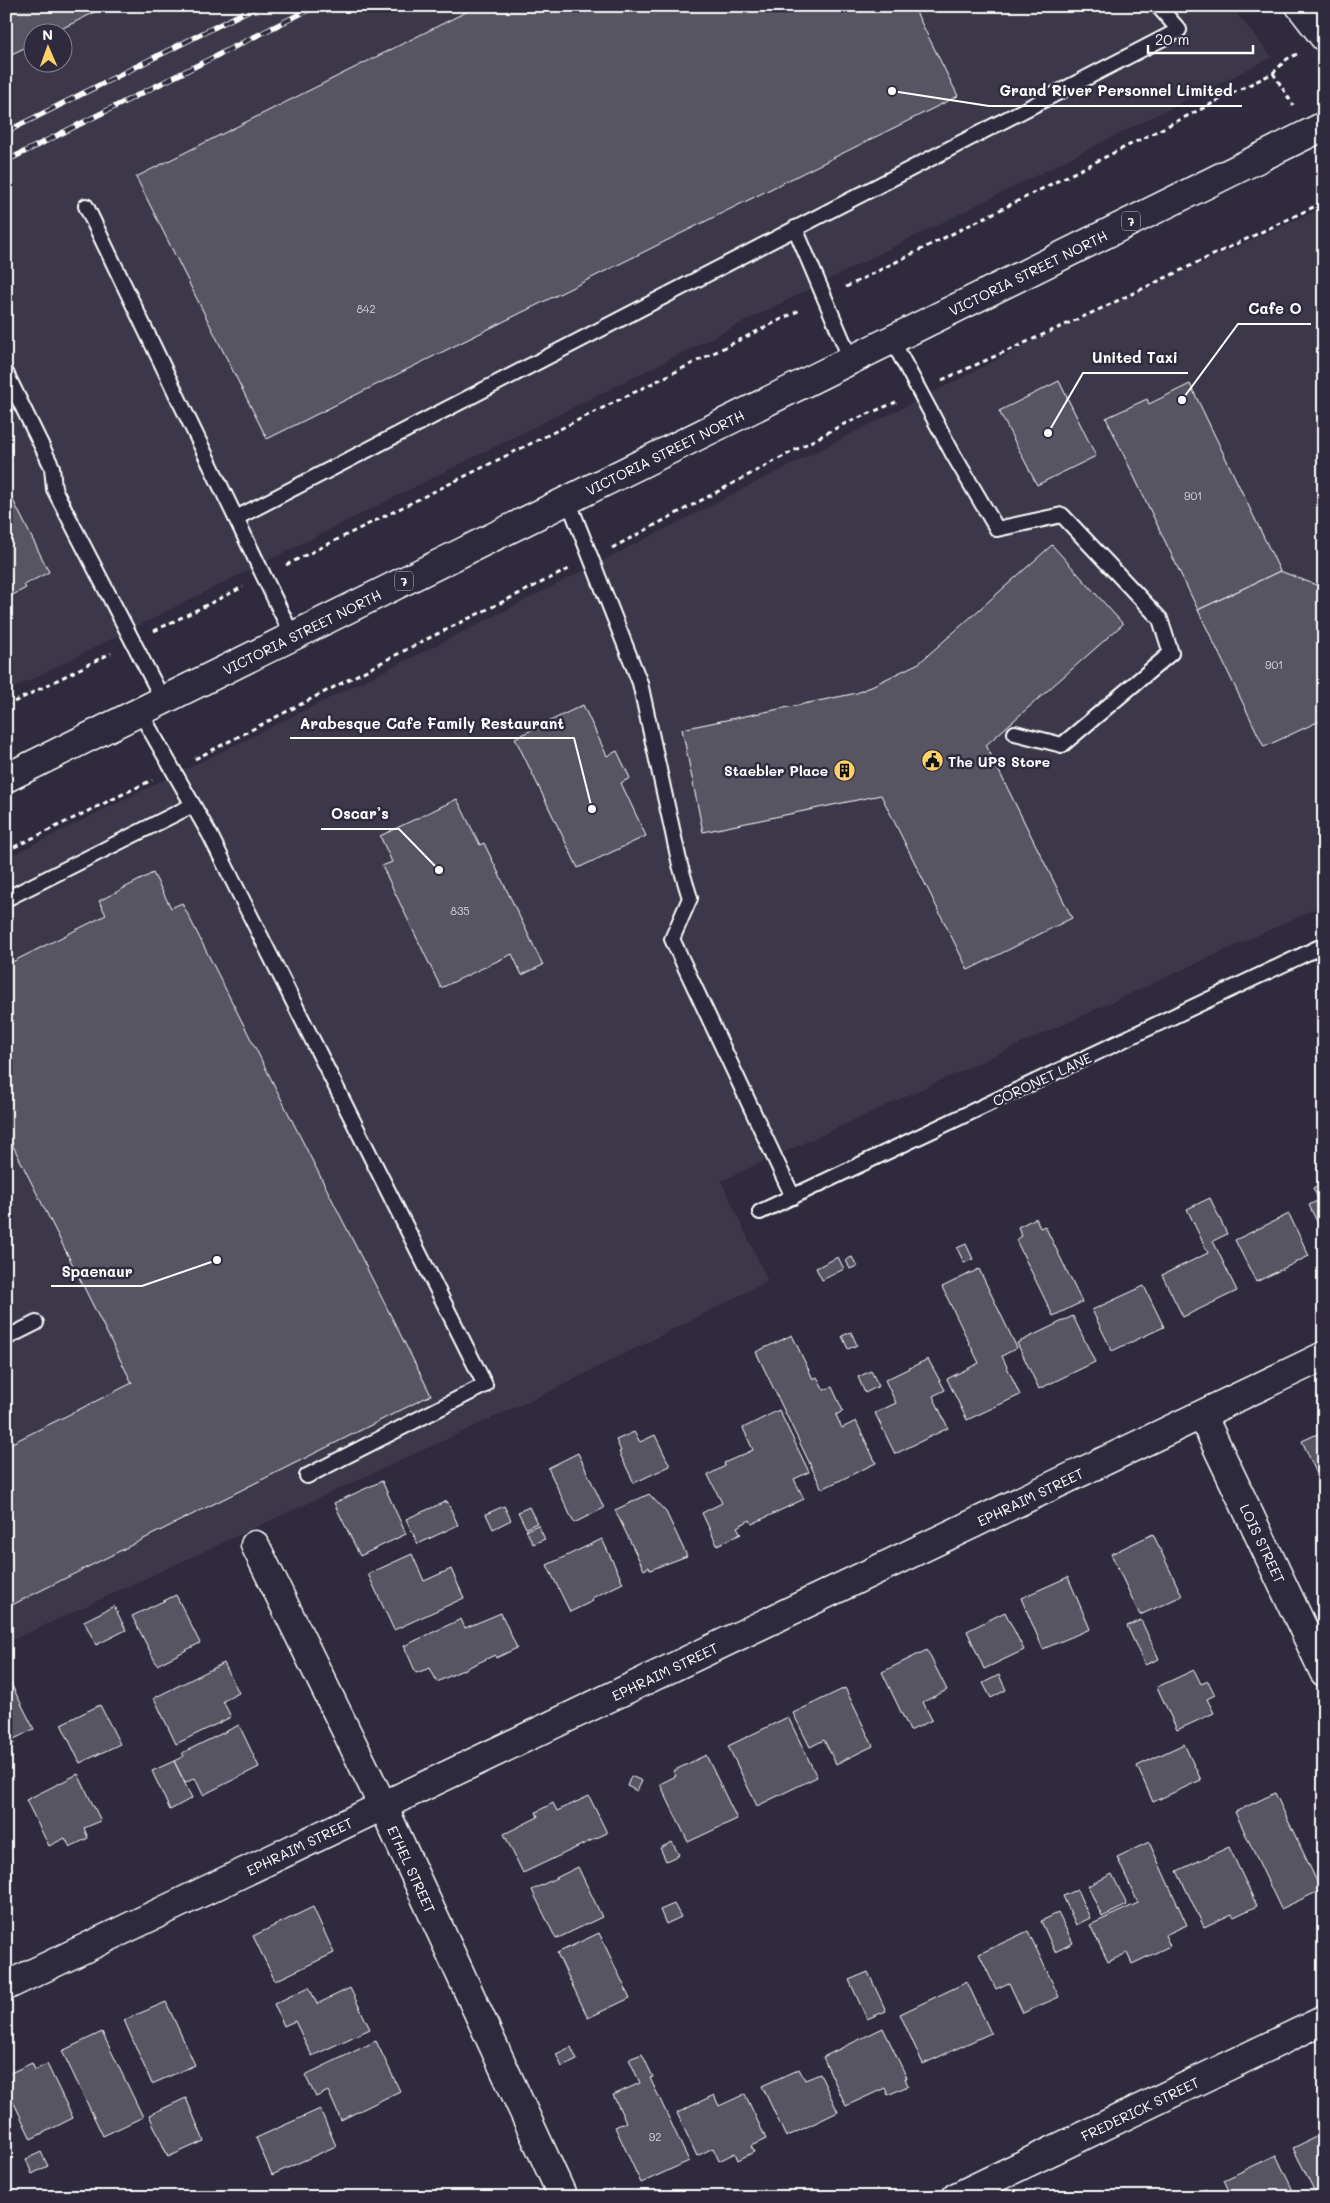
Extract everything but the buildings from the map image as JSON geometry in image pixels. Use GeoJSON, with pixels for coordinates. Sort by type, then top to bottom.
{"type":"FeatureCollection","features":[{"type":"Feature","properties":{"kind":"street"},"geometry":{"type":"LineString","coordinates":[[1300,6],[1324,37]]}},
{"type":"Feature","properties":{"kind":"street","name":"VICTORIA STREET NORTH"},"geometry":{"type":"LineString","coordinates":[[6,778],[1324,126]]}},
{"type":"Feature","properties":{"kind":"street","name":"EPHRAIM STREET"},"geometry":{"type":"LineString","coordinates":[[6,1986],[1324,1356]]}},
{"type":"Feature","properties":{"kind":"street","name":"LOIS STREET"},"geometry":{"type":"LineString","coordinates":[[1202,1415],[1324,1672]]}},
{"type":"Feature","properties":{"kind":"street","name":"ETHEL STREET"},"geometry":{"type":"LineString","coordinates":[[255,1545],[383,1806],[563,2197]]}},
{"type":"Feature","properties":{"kind":"street","name":"FREDERICK STREET"},"geometry":{"type":"LineString","coordinates":[[956,2197],[1324,2020]]}},
{"type":"Feature","properties":{"kind":"lane"},"geometry":{"type":"LineString","coordinates":[[236,518],[1179,30],[1158,6]]}},
{"type":"Feature","properties":{"kind":"lane"},"geometry":{"type":"LineString","coordinates":[[86,206],[293,637]]}},
{"type":"Feature","properties":{"kind":"lane"},"geometry":{"type":"LineString","coordinates":[[795,228],[851,360]]}},
{"type":"Feature","properties":{"kind":"lane"},"geometry":{"type":"LineString","coordinates":[[892,340],[953,454],[997,529],[1062,515],[1160,619],[1170,653],[1062,745],[1015,733]]}},
{"type":"Feature","properties":{"kind":"lane"},"geometry":{"type":"LineString","coordinates":[[6,373],[52,467],[54,489],[164,700]]}},
{"type":"Feature","properties":{"kind":"lane"},"geometry":{"type":"LineString","coordinates":[[568,500],[640,683],[680,865],[690,898],[672,939],[793,1196]]}},
{"type":"Feature","properties":{"kind":"lane"},"geometry":{"type":"LineString","coordinates":[[140,712],[210,835],[486,1385],[308,1476]]}},
{"type":"Feature","properties":{"kind":"lane"},"geometry":{"type":"LineString","coordinates":[[6,899],[193,805]]}},
{"type":"Feature","properties":{"kind":"lane","name":"CORONET LANE"},"geometry":{"type":"LineString","coordinates":[[760,1212],[1324,945]]}},
{"type":"Feature","properties":{"kind":"lane"},"geometry":{"type":"LineString","coordinates":[[6,1338],[36,1323]]}},
{"type":"Feature","properties":{"kind":"path"},"geometry":{"type":"LineString","coordinates":[[6,706],[1273,73],[1287,59]]}},
{"type":"Feature","properties":{"kind":"path"},"geometry":{"type":"LineString","coordinates":[[1273,73],[1278,80]]}},
{"type":"Feature","properties":{"kind":"path"},"geometry":{"type":"LineString","coordinates":[[6,852],[268,723],[421,642],[591,558],[842,425],[1091,313],[1324,202]]}},
{"type":"Feature","properties":{"kind":"shaded area"},"geometry":{"type":"Polygon","coordinates":[[[6,6],[1231,6],[1272,57],[6,692],[6,6]]]}},
{"type":"Feature","properties":{"kind":"shaded area"},"geometry":{"type":"Polygon","coordinates":[[[1324,207],[1324,905],[721,1181],[768,1281],[555,1389],[6,1643],[6,858],[457,635],[1049,333],[1324,207]]]}},
{"type":"Feature","properties":{"kind":"railway"},"geometry":{"type":"LineString","coordinates":[[6,132],[257,6]]}},
{"type":"Feature","properties":{"kind":"railway"},"geometry":{"type":"LineString","coordinates":[[6,161],[316,6]]}},
{"type":"Feature","properties":{"kind":"place","name":"Grand River Personnel Limited"},"geometry":{"type":"Point","coordinates":[892,91]}},
{"type":"Feature","properties":{"kind":"place","name":"Cafe O"},"geometry":{"type":"Point","coordinates":[1182,400]}},
{"type":"Feature","properties":{"kind":"place","name":"United Taxi"},"geometry":{"type":"Point","coordinates":[1048,433]}},
{"type":"Feature","properties":{"kind":"place","name":"The UPS Store"},"geometry":{"type":"Point","coordinates":[932,761]}},
{"type":"Feature","properties":{"kind":"place","name":"Staebler Place"},"geometry":{"type":"Point","coordinates":[844,770]}},
{"type":"Feature","properties":{"kind":"place","name":"Arabesque Cafe Family Restaurant"},"geometry":{"type":"Point","coordinates":[592,809]}},
{"type":"Feature","properties":{"kind":"place","name":"Oscar’s"},"geometry":{"type":"Point","coordinates":[439,870]}},
{"type":"Feature","properties":{"kind":"place","name":"Spaenaur"},"geometry":{"type":"Point","coordinates":[217,1260]}}]}
